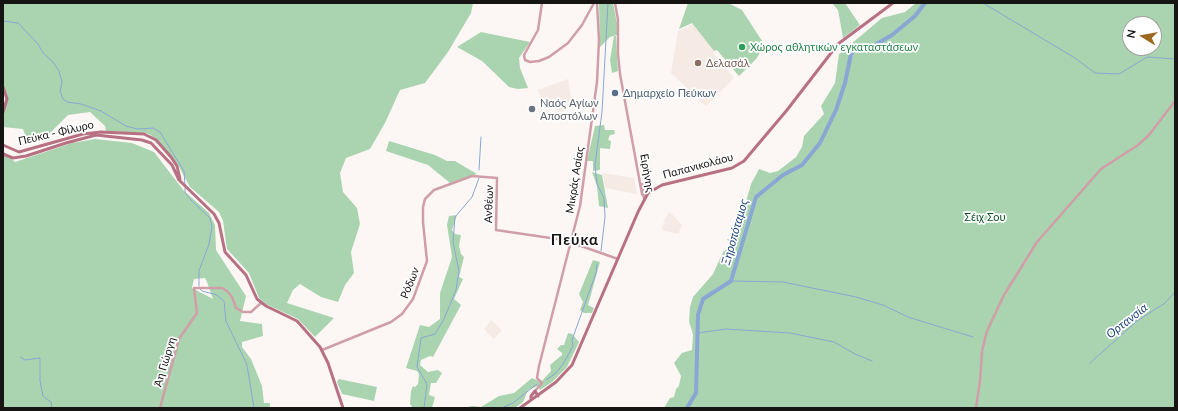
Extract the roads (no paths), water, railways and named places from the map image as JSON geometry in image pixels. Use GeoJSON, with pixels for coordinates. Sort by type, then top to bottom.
{"type":"FeatureCollection","features":[{"type":"Feature","properties":{"kind":"main road","name":"Παπανικολάου"},"geometry":{"type":"LineString","coordinates":[[520,408],[560,379],[572,365],[645,198],[652,190],[665,184],[732,168],[744,161],[787,110],[838,44],[893,3]]}},
{"type":"Feature","properties":{"kind":"main road"},"geometry":{"type":"LineString","coordinates":[[3,87],[7,99],[3,112]]}},
{"type":"Feature","properties":{"kind":"main road","name":"Πεύκα - Φίλυρο"},"geometry":{"type":"LineString","coordinates":[[3,145],[14,152],[20,152],[91,132],[144,134],[156,140],[174,160],[182,184]]}},
{"type":"Feature","properties":{"kind":"main road","name":"Πεύκα - Φίλυρο"},"geometry":{"type":"LineString","coordinates":[[3,154],[13,158],[26,156],[96,135],[149,142],[156,147],[172,165],[182,184],[214,214],[219,223],[222,242],[226,254],[246,275],[256,297],[261,303]]}},
{"type":"Feature","properties":{"kind":"main road"},"geometry":{"type":"LineString","coordinates":[[261,303],[297,321],[322,350],[343,408]]}},
{"type":"Feature","properties":{"kind":"main road"},"geometry":{"type":"LineString","coordinates":[[534,398],[535,391]]}},
{"type":"Feature","properties":{"kind":"main road"},"geometry":{"type":"LineString","coordinates":[[534,398],[532,394],[535,391]]}},
{"type":"Feature","properties":{"kind":"street"},"geometry":{"type":"LineString","coordinates":[[542,3],[538,30],[524,55],[524,59],[529,62],[538,62],[547,58],[568,43],[582,25],[594,3]]}},
{"type":"Feature","properties":{"kind":"street","name":"Μικράς Ασίας"},"geometry":{"type":"LineString","coordinates":[[535,391],[542,383],[537,378],[580,206],[597,82],[599,36],[597,3]]}},
{"type":"Feature","properties":{"kind":"street","name":"Ειρήνης"},"geometry":{"type":"LineString","coordinates":[[615,3],[618,22],[618,54],[620,72],[642,194],[645,198]]}},
{"type":"Feature","properties":{"kind":"street","name":"Ειρήνης"},"geometry":{"type":"LineString","coordinates":[[620,72],[645,198]]}},
{"type":"Feature","properties":{"kind":"street"},"geometry":{"type":"LineString","coordinates":[[976,408],[982,351],[987,330],[1004,295],[1034,246],[1101,169],[1138,145],[1149,135],[1175,102]]}},
{"type":"Feature","properties":{"kind":"street","name":"Ρόδων"},"geometry":{"type":"LineString","coordinates":[[322,350],[393,321],[401,315],[411,303],[427,261],[424,242],[422,208],[425,199],[430,193],[473,176],[498,178]]}},
{"type":"Feature","properties":{"kind":"street","name":"Ανθέων"},"geometry":{"type":"LineString","coordinates":[[498,178],[496,230],[504,230],[571,242]]}},
{"type":"Feature","properties":{"kind":"street"},"geometry":{"type":"LineString","coordinates":[[641,183],[652,190]]}},
{"type":"Feature","properties":{"kind":"street"},"geometry":{"type":"LineString","coordinates":[[571,242],[618,259]]}},
{"type":"Feature","properties":{"kind":"street","name":"Άη Γιώργη"},"geometry":{"type":"LineString","coordinates":[[160,408],[178,341],[197,313],[194,288],[222,288],[232,297],[236,308],[243,312],[251,312],[261,303]]}},
{"type":"Feature","properties":{"kind":"waterway"},"geometry":{"type":"LineString","coordinates":[[601,251],[605,217],[604,198],[597,184],[595,165],[602,112],[608,3]]}},
{"type":"Feature","properties":{"kind":"waterway","name":"Ξηροπόταμος"},"geometry":{"type":"LineString","coordinates":[[687,408],[696,393],[698,315],[703,299],[731,281],[756,197],[783,175],[802,165],[820,143],[836,110],[845,83],[851,54],[859,45],[873,46],[892,35],[915,16],[925,3]]}},
{"type":"Feature","properties":{"kind":"waterway"},"geometry":{"type":"LineString","coordinates":[[983,3],[1075,58],[1095,73],[1119,74],[1147,57],[1175,59]]}},
{"type":"Feature","properties":{"kind":"waterway"},"geometry":{"type":"LineString","coordinates":[[3,21],[18,23],[38,44],[43,53],[53,62],[59,71],[62,82],[60,91],[63,99],[67,102],[81,104],[101,111],[126,126],[137,129],[153,128],[160,132],[184,171],[185,185]]}},
{"type":"Feature","properties":{"kind":"waterway"},"geometry":{"type":"LineString","coordinates":[[479,170],[481,137]]}},
{"type":"Feature","properties":{"kind":"waterway"},"geometry":{"type":"LineString","coordinates":[[424,408],[427,384],[417,367],[421,338],[435,334],[444,319],[456,290],[459,271],[453,242],[455,217],[472,197],[479,178]]}},
{"type":"Feature","properties":{"kind":"waterway"},"geometry":{"type":"LineString","coordinates":[[185,188],[185,192],[191,200],[210,218],[212,227],[209,244],[199,271],[199,286]]}},
{"type":"Feature","properties":{"kind":"waterway"},"geometry":{"type":"LineString","coordinates":[[546,380],[556,373],[573,346],[572,340],[596,273],[597,264]]}},
{"type":"Feature","properties":{"kind":"waterway"},"geometry":{"type":"LineString","coordinates":[[731,281],[783,282],[856,297],[883,305],[908,317],[973,337]]}},
{"type":"Feature","properties":{"kind":"waterway"},"geometry":{"type":"LineString","coordinates":[[200,289],[202,291],[217,295],[224,301],[226,321],[247,365],[254,408]]}},
{"type":"Feature","properties":{"kind":"waterway","name":"Ορτανσία"},"geometry":{"type":"LineString","coordinates":[[1090,363],[1137,321],[1165,303],[1175,292]]}},
{"type":"Feature","properties":{"kind":"waterway"},"geometry":{"type":"LineString","coordinates":[[697,333],[726,329],[790,333],[834,342],[855,354],[872,361]]}},
{"type":"Feature","properties":{"kind":"waterway"},"geometry":{"type":"LineString","coordinates":[[20,357],[25,360],[40,358],[40,381],[43,396],[51,402],[52,408]]}},
{"type":"Feature","properties":{"kind":"waterway"},"geometry":{"type":"LineString","coordinates":[[502,408],[513,403],[537,384]]}},
{"type":"Feature","properties":{"kind":"place","name":"Χώρος αθλητικών εγκαταστάσεων"},"geometry":{"type":"Point","coordinates":[742,47]}},
{"type":"Feature","properties":{"kind":"place","name":"Δελασάλ"},"geometry":{"type":"Point","coordinates":[698,63]}},
{"type":"Feature","properties":{"kind":"place","name":"Δημαρχείο Πεύκων"},"geometry":{"type":"Point","coordinates":[615,93]}},
{"type":"Feature","properties":{"kind":"place","name":"Ναός Αγίων Αποστόλων"},"geometry":{"type":"Point","coordinates":[532,109]}},
{"type":"Feature","properties":{"kind":"district","name":"Πεύκα"},"geometry":{"type":"Point","coordinates":[575,240]}},
{"type":"Feature","properties":{"kind":"park label","name":"Σέιχ Σου"},"geometry":{"type":"Point","coordinates":[985,217]}}]}
